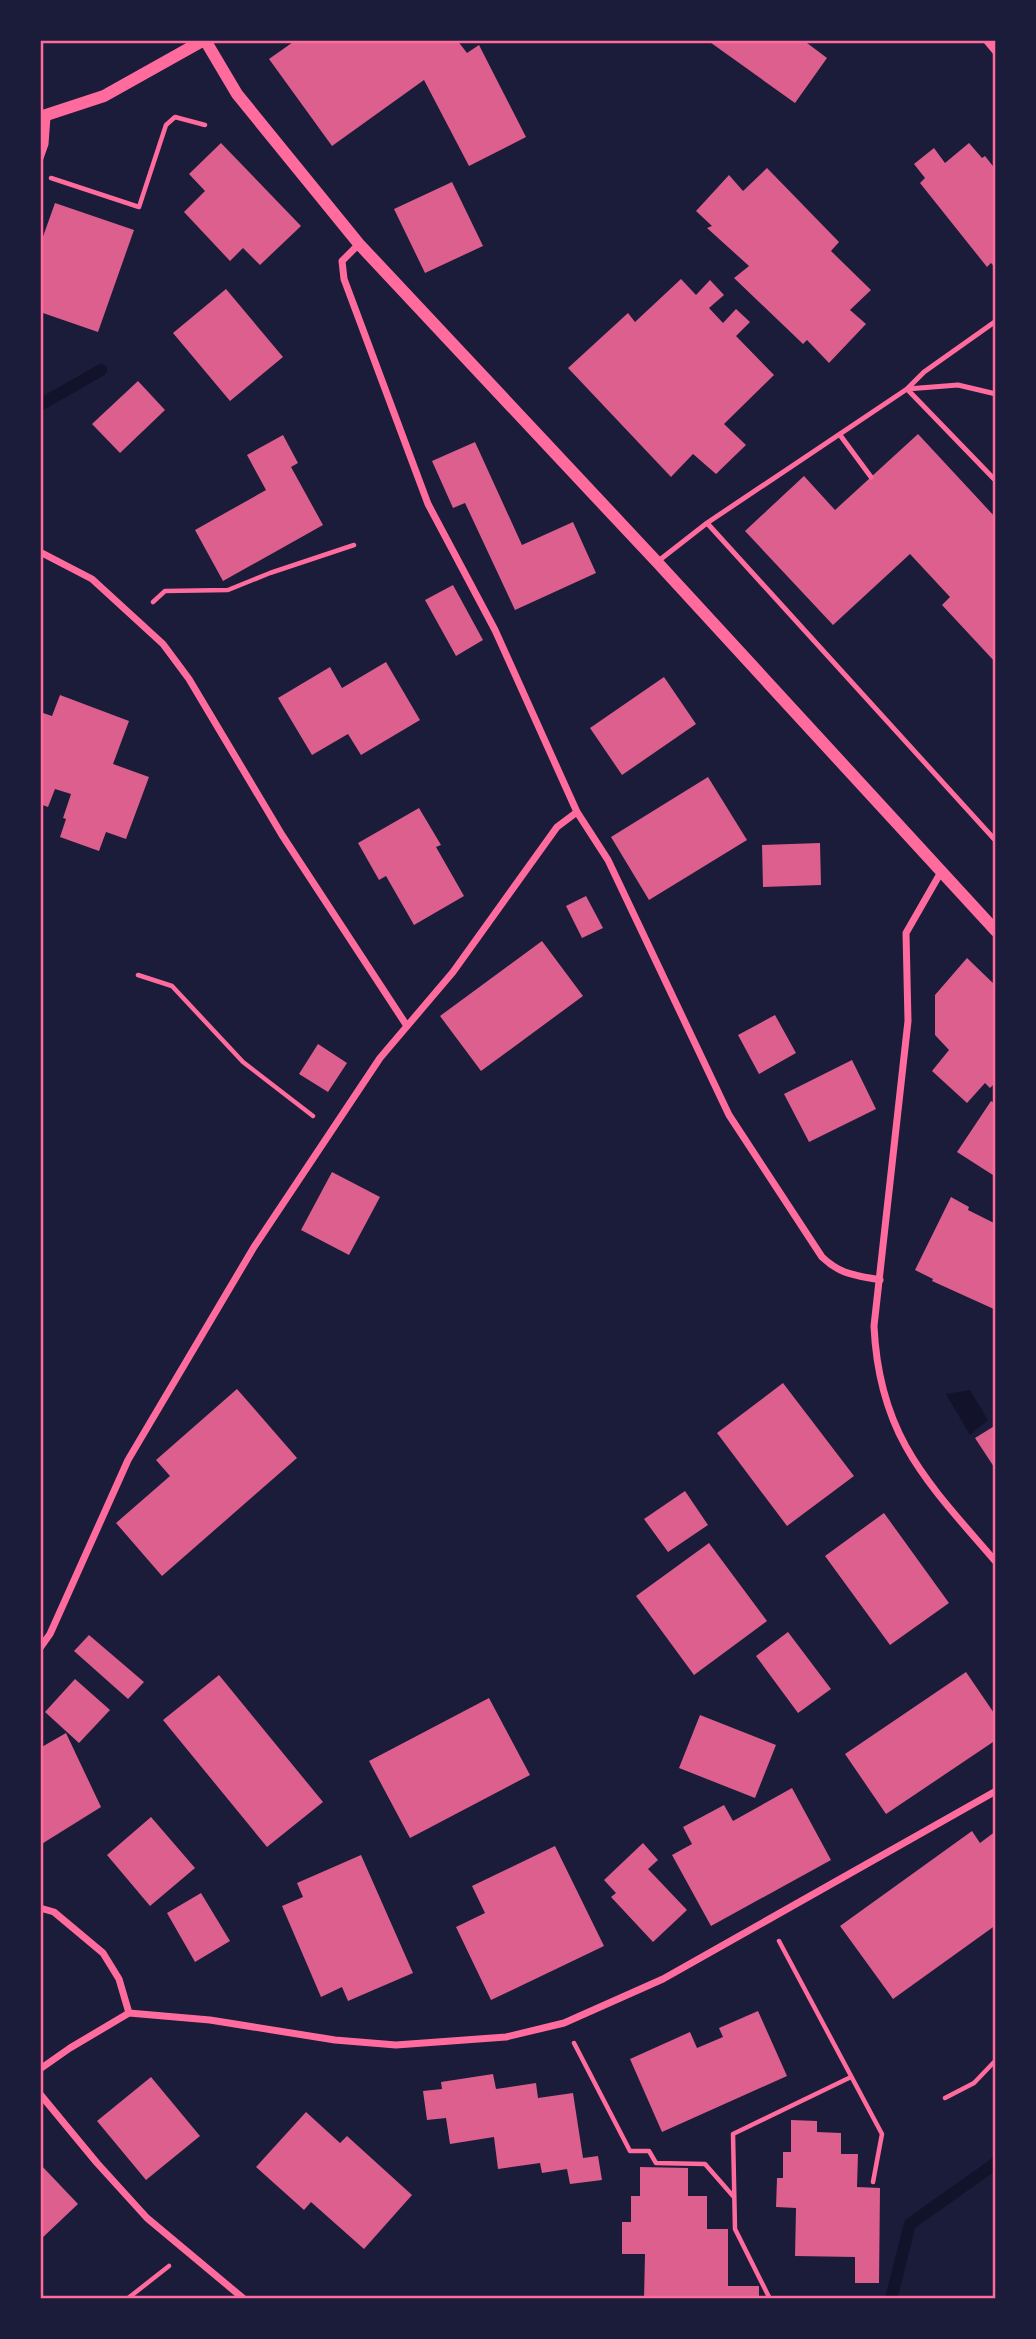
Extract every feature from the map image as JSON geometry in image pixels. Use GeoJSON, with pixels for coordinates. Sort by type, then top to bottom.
{"type":"FeatureCollection","features":[{"type":"Feature","properties":{"kind":"street"},"geometry":{"type":"LineString","coordinates":[[40,158],[45,145],[44,117],[104,96],[204,40],[237,94],[359,244],[657,562],[996,931]]}},
{"type":"Feature","properties":{"kind":"street"},"geometry":{"type":"LineString","coordinates":[[986,40],[996,52]]}},
{"type":"Feature","properties":{"kind":"street"},"geometry":{"type":"LineString","coordinates":[[359,244],[342,261],[344,279],[428,504],[495,630],[577,812],[608,860],[729,1115],[822,1257],[834,1269],[880,1280]]}},
{"type":"Feature","properties":{"kind":"street"},"geometry":{"type":"LineString","coordinates":[[40,552],[92,579],[163,644],[189,679],[282,835],[407,1026]]}},
{"type":"Feature","properties":{"kind":"street"},"geometry":{"type":"LineString","coordinates":[[40,1648],[50,1634],[128,1460],[254,1247],[380,1058],[453,972],[557,827],[577,812]]}},
{"type":"Feature","properties":{"kind":"street"},"geometry":{"type":"LineString","coordinates":[[941,872],[906,933],[908,1021],[874,1326],[875,1356],[882,1392],[892,1422],[906,1450],[932,1488],[996,1562]]}},
{"type":"Feature","properties":{"kind":"street"},"geometry":{"type":"LineString","coordinates":[[40,2069],[129,2013],[210,2020],[335,2040],[396,2045],[506,2037],[564,2023],[663,1979],[996,1791]]}},
{"type":"Feature","properties":{"kind":"street"},"geometry":{"type":"LineString","coordinates":[[40,1908],[54,1912],[103,1953],[118,1979],[129,2013]]}},
{"type":"Feature","properties":{"kind":"street"},"geometry":{"type":"LineString","coordinates":[[40,2094],[147,2218],[244,2299]]}},
{"type":"Feature","properties":{"kind":"lane"},"geometry":{"type":"LineString","coordinates":[[657,562],[707,523],[907,389],[924,372],[996,321]]}},
{"type":"Feature","properties":{"kind":"lane"},"geometry":{"type":"LineString","coordinates":[[907,389],[958,385],[996,394]]}},
{"type":"Feature","properties":{"kind":"lane"},"geometry":{"type":"LineString","coordinates":[[907,389],[996,481]]}},
{"type":"Feature","properties":{"kind":"lane"},"geometry":{"type":"LineString","coordinates":[[839,435],[871,477]]}},
{"type":"Feature","properties":{"kind":"lane"},"geometry":{"type":"LineString","coordinates":[[707,523],[996,841]]}},
{"type":"Feature","properties":{"kind":"path"},"geometry":{"type":"LineString","coordinates":[[40,175],[139,207],[166,125],[175,117],[205,125]]}},
{"type":"Feature","properties":{"kind":"path"},"geometry":{"type":"LineString","coordinates":[[136,617],[165,591],[228,590],[354,545]]}},
{"type":"Feature","properties":{"kind":"path"},"geometry":{"type":"LineString","coordinates":[[138,975],[172,986],[243,1062],[333,1131]]}},
{"type":"Feature","properties":{"kind":"path"},"geometry":{"type":"LineString","coordinates":[[769,1921],[882,2134],[873,2182]]}},
{"type":"Feature","properties":{"kind":"path"},"geometry":{"type":"LineString","coordinates":[[564,2023],[630,2151],[649,2151],[656,2163],[705,2164],[734,2197]]}},
{"type":"Feature","properties":{"kind":"path"},"geometry":{"type":"LineString","coordinates":[[945,2098],[974,2083],[996,2060]]}},
{"type":"Feature","properties":{"kind":"path"},"geometry":{"type":"LineString","coordinates":[[770,2299],[735,2229],[733,2134],[851,2077]]}},
{"type":"Feature","properties":{"kind":"path"},"geometry":{"type":"LineString","coordinates":[[127,2299],[186,2252]]}},
{"type":"Feature","properties":{"kind":"shaded area"},"geometry":{"type":"Polygon","coordinates":[[[970,1390],[988,1420],[970,1435],[946,1394],[970,1390]]]}},
{"type":"Feature","properties":{"kind":"building"},"geometry":{"type":"Polygon","coordinates":[[[296,40],[457,40],[467,53],[479,45],[526,137],[469,166],[424,80],[332,146],[269,59],[296,40]]]}},
{"type":"Feature","properties":{"kind":"building"},"geometry":{"type":"Polygon","coordinates":[[[707,40],[803,40],[827,58],[795,103],[707,40]]]}},
{"type":"Feature","properties":{"kind":"building"},"geometry":{"type":"Polygon","coordinates":[[[221,143],[301,226],[260,265],[243,248],[230,261],[184,212],[205,191],[189,174],[221,143]]]}},
{"type":"Feature","properties":{"kind":"building"},"geometry":{"type":"Polygon","coordinates":[[[969,143],[982,158],[985,156],[996,170],[996,268],[991,263],[987,267],[920,183],[925,178],[914,164],[934,148],[945,163],[969,143]]]}},
{"type":"Feature","properties":{"kind":"building"},"geometry":{"type":"Polygon","coordinates":[[[767,168],[839,242],[831,251],[871,290],[850,310],[866,324],[829,363],[807,340],[803,344],[734,278],[749,266],[707,228],[712,226],[696,211],[729,175],[743,191],[767,168]]]}},
{"type":"Feature","properties":{"kind":"building"},"geometry":{"type":"Polygon","coordinates":[[[452,182],[483,246],[425,273],[394,209],[452,182]]]}},
{"type":"Feature","properties":{"kind":"building"},"geometry":{"type":"Polygon","coordinates":[[[55,203],[134,230],[98,332],[40,312],[40,245],[55,203]]]}},
{"type":"Feature","properties":{"kind":"building"},"geometry":{"type":"Polygon","coordinates":[[[681,279],[696,295],[710,280],[724,295],[709,308],[723,323],[736,309],[750,322],[736,336],[774,375],[724,424],[746,445],[716,474],[693,454],[671,477],[568,368],[628,313],[635,322],[681,279]]]}},
{"type":"Feature","properties":{"kind":"building"},"geometry":{"type":"Polygon","coordinates":[[[226,289],[283,357],[230,401],[173,333],[226,289]]]}},
{"type":"Feature","properties":{"kind":"building"},"geometry":{"type":"Polygon","coordinates":[[[138,381],[165,410],[120,453],[92,424],[138,381]]]}},
{"type":"Feature","properties":{"kind":"building"},"geometry":{"type":"Polygon","coordinates":[[[918,434],[996,518],[996,663],[942,605],[950,597],[910,554],[833,625],[745,531],[804,476],[835,510],[918,434]]]}},
{"type":"Feature","properties":{"kind":"building"},"geometry":{"type":"Polygon","coordinates":[[[283,435],[298,463],[291,467],[323,525],[223,581],[195,530],[266,490],[247,455],[283,435]]]}},
{"type":"Feature","properties":{"kind":"building"},"geometry":{"type":"Polygon","coordinates":[[[475,442],[522,545],[573,522],[596,573],[515,610],[465,503],[453,508],[432,461],[475,442]]]}},
{"type":"Feature","properties":{"kind":"building"},"geometry":{"type":"Polygon","coordinates":[[[453,585],[483,640],[456,656],[425,600],[453,585]]]}},
{"type":"Feature","properties":{"kind":"building"},"geometry":{"type":"Polygon","coordinates":[[[386,662],[420,720],[361,755],[348,734],[312,755],[278,698],[330,667],[342,688],[386,662]]]}},
{"type":"Feature","properties":{"kind":"building"},"geometry":{"type":"Polygon","coordinates":[[[664,677],[696,724],[622,775],[590,728],[664,677]]]}},
{"type":"Feature","properties":{"kind":"building"},"geometry":{"type":"Polygon","coordinates":[[[60,695],[129,721],[113,764],[149,777],[126,839],[106,832],[99,851],[60,837],[71,794],[55,789],[48,807],[40,804],[40,712],[52,716],[60,695]]]}},
{"type":"Feature","properties":{"kind":"building"},"geometry":{"type":"Polygon","coordinates":[[[708,777],[747,840],[649,900],[611,837],[708,777]]]}},
{"type":"Feature","properties":{"kind":"building"},"geometry":{"type":"Polygon","coordinates":[[[419,808],[441,845],[436,847],[464,896],[414,925],[386,876],[379,880],[358,843],[419,808]]]}},
{"type":"Feature","properties":{"kind":"building"},"geometry":{"type":"Polygon","coordinates":[[[820,843],[821,885],[763,887],[762,845],[820,843]]]}},
{"type":"Feature","properties":{"kind":"building"},"geometry":{"type":"Polygon","coordinates":[[[586,896],[603,928],[582,938],[566,906],[586,896]]]}},
{"type":"Feature","properties":{"kind":"building"},"geometry":{"type":"Polygon","coordinates":[[[542,941],[583,996],[481,1071],[440,1016],[542,941]]]}},
{"type":"Feature","properties":{"kind":"building"},"geometry":{"type":"Polygon","coordinates":[[[967,958],[996,986],[996,1082],[990,1088],[985,1083],[967,1103],[932,1071],[949,1050],[935,1035],[935,995],[967,958]]]}},
{"type":"Feature","properties":{"kind":"building"},"geometry":{"type":"Polygon","coordinates":[[[775,1015],[796,1053],[759,1074],[738,1035],[775,1015]]]}},
{"type":"Feature","properties":{"kind":"building"},"geometry":{"type":"Polygon","coordinates":[[[318,1044],[347,1063],[328,1092],[299,1074],[318,1044]]]}},
{"type":"Feature","properties":{"kind":"building"},"geometry":{"type":"Polygon","coordinates":[[[852,1060],[876,1109],[809,1142],[784,1094],[852,1060]]]}},
{"type":"Feature","properties":{"kind":"building"},"geometry":{"type":"Polygon","coordinates":[[[991,1101],[996,1104],[996,1177],[957,1152],[991,1101]]]}},
{"type":"Feature","properties":{"kind":"building"},"geometry":{"type":"Polygon","coordinates":[[[332,1172],[380,1197],[349,1255],[301,1230],[332,1172]]]}},
{"type":"Feature","properties":{"kind":"building"},"geometry":{"type":"Polygon","coordinates":[[[951,1197],[969,1207],[968,1210],[996,1224],[996,1310],[932,1281],[933,1279],[915,1270],[951,1197]]]}},
{"type":"Feature","properties":{"kind":"building"},"geometry":{"type":"Polygon","coordinates":[[[783,1383],[854,1476],[787,1526],[717,1433],[783,1383]]]}},
{"type":"Feature","properties":{"kind":"building"},"geometry":{"type":"Polygon","coordinates":[[[237,1389],[297,1458],[162,1576],[116,1523],[170,1476],[156,1460],[237,1389]]]}},
{"type":"Feature","properties":{"kind":"building"},"geometry":{"type":"Polygon","coordinates":[[[996,1425],[996,1470],[975,1438],[996,1425]]]}},
{"type":"Feature","properties":{"kind":"building"},"geometry":{"type":"Polygon","coordinates":[[[685,1491],[708,1525],[668,1552],[644,1519],[685,1491]]]}},
{"type":"Feature","properties":{"kind":"building"},"geometry":{"type":"Polygon","coordinates":[[[884,1513],[949,1603],[890,1645],[825,1556],[884,1513]]]}},
{"type":"Feature","properties":{"kind":"building"},"geometry":{"type":"Polygon","coordinates":[[[709,1543],[767,1621],[694,1675],[636,1596],[709,1543]]]}},
{"type":"Feature","properties":{"kind":"building"},"geometry":{"type":"Polygon","coordinates":[[[788,1632],[831,1689],[798,1713],[756,1656],[788,1632]]]}},
{"type":"Feature","properties":{"kind":"building"},"geometry":{"type":"Polygon","coordinates":[[[89,1635],[144,1682],[128,1699],[74,1651],[89,1635]]]}},
{"type":"Feature","properties":{"kind":"building"},"geometry":{"type":"Polygon","coordinates":[[[966,1672],[996,1716],[996,1740],[886,1814],[845,1754],[966,1672]]]}},
{"type":"Feature","properties":{"kind":"building"},"geometry":{"type":"Polygon","coordinates":[[[219,1675],[323,1802],[267,1847],[163,1720],[219,1675]]]}},
{"type":"Feature","properties":{"kind":"building"},"geometry":{"type":"Polygon","coordinates":[[[75,1679],[110,1710],[79,1743],[45,1712],[75,1679]]]}},
{"type":"Feature","properties":{"kind":"building"},"geometry":{"type":"Polygon","coordinates":[[[489,1698],[530,1775],[410,1838],[369,1761],[489,1698]]]}},
{"type":"Feature","properties":{"kind":"building"},"geometry":{"type":"Polygon","coordinates":[[[700,1715],[776,1745],[755,1798],[679,1768],[700,1715]]]}},
{"type":"Feature","properties":{"kind":"building"},"geometry":{"type":"Polygon","coordinates":[[[66,1733],[101,1807],[40,1845],[40,1748],[66,1733]]]}},
{"type":"Feature","properties":{"kind":"building"},"geometry":{"type":"Polygon","coordinates":[[[792,1788],[831,1860],[711,1926],[672,1855],[692,1844],[683,1827],[724,1805],[733,1821],[792,1788]]]}},
{"type":"Feature","properties":{"kind":"building"},"geometry":{"type":"Polygon","coordinates":[[[151,1817],[195,1868],[150,1906],[107,1855],[151,1817]]]}},
{"type":"Feature","properties":{"kind":"building"},"geometry":{"type":"Polygon","coordinates":[[[972,1831],[980,1843],[996,1831],[996,1925],[893,1999],[840,1926],[972,1831]]]}},
{"type":"Feature","properties":{"kind":"building"},"geometry":{"type":"Polygon","coordinates":[[[643,1843],[658,1860],[648,1869],[687,1910],[653,1942],[611,1897],[616,1893],[604,1880],[643,1843]]]}},
{"type":"Feature","properties":{"kind":"building"},"geometry":{"type":"Polygon","coordinates":[[[555,1846],[604,1946],[491,2000],[456,1927],[485,1913],[472,1886],[555,1846]]]}},
{"type":"Feature","properties":{"kind":"building"},"geometry":{"type":"Polygon","coordinates":[[[361,1855],[413,1973],[348,2001],[342,1987],[321,1997],[282,1906],[303,1897],[297,1883],[361,1855]]]}},
{"type":"Feature","properties":{"kind":"building"},"geometry":{"type":"Polygon","coordinates":[[[201,1893],[230,1941],[195,1962],[167,1913],[201,1893]]]}},
{"type":"Feature","properties":{"kind":"building"},"geometry":{"type":"Polygon","coordinates":[[[758,2011],[787,2076],[662,2132],[630,2059],[690,2032],[697,2048],[723,2037],[719,2028],[758,2011]]]}},
{"type":"Feature","properties":{"kind":"building"},"geometry":{"type":"Polygon","coordinates":[[[493,2074],[496,2089],[536,2083],[538,2098],[573,2093],[583,2158],[598,2156],[602,2180],[570,2184],[567,2169],[542,2173],[540,2163],[498,2169],[494,2137],[450,2144],[446,2118],[427,2120],[423,2091],[442,2089],[441,2082],[493,2074]]]}},
{"type":"Feature","properties":{"kind":"building"},"geometry":{"type":"Polygon","coordinates":[[[151,2077],[200,2136],[146,2180],[97,2121],[151,2077]]]}},
{"type":"Feature","properties":{"kind":"building"},"geometry":{"type":"Polygon","coordinates":[[[306,2112],[340,2143],[347,2136],[412,2195],[364,2249],[311,2202],[304,2210],[256,2167],[306,2112]]]}},
{"type":"Feature","properties":{"kind":"building"},"geometry":{"type":"Polygon","coordinates":[[[791,2120],[817,2121],[817,2132],[841,2133],[841,2154],[858,2154],[857,2187],[880,2188],[879,2283],[855,2283],[855,2257],[795,2256],[796,2208],[776,2207],[777,2178],[783,2178],[783,2152],[791,2152],[791,2120]]]}},
{"type":"Feature","properties":{"kind":"building"},"geometry":{"type":"Polygon","coordinates":[[[40,2164],[78,2204],[40,2240],[40,2164]]]}},
{"type":"Feature","properties":{"kind":"building"},"geometry":{"type":"Polygon","coordinates":[[[640,2167],[688,2168],[688,2196],[707,2196],[707,2229],[728,2229],[728,2286],[759,2286],[759,2299],[644,2299],[645,2254],[622,2254],[622,2222],[631,2222],[631,2196],[640,2196],[640,2167]]]}},
{"type":"Feature","properties":{"kind":"waterway"},"geometry":{"type":"LineString","coordinates":[[40,405],[101,370]]}},
{"type":"Feature","properties":{"kind":"waterway"},"geometry":{"type":"LineString","coordinates":[[891,2299],[910,2224],[996,2163]]}}]}
